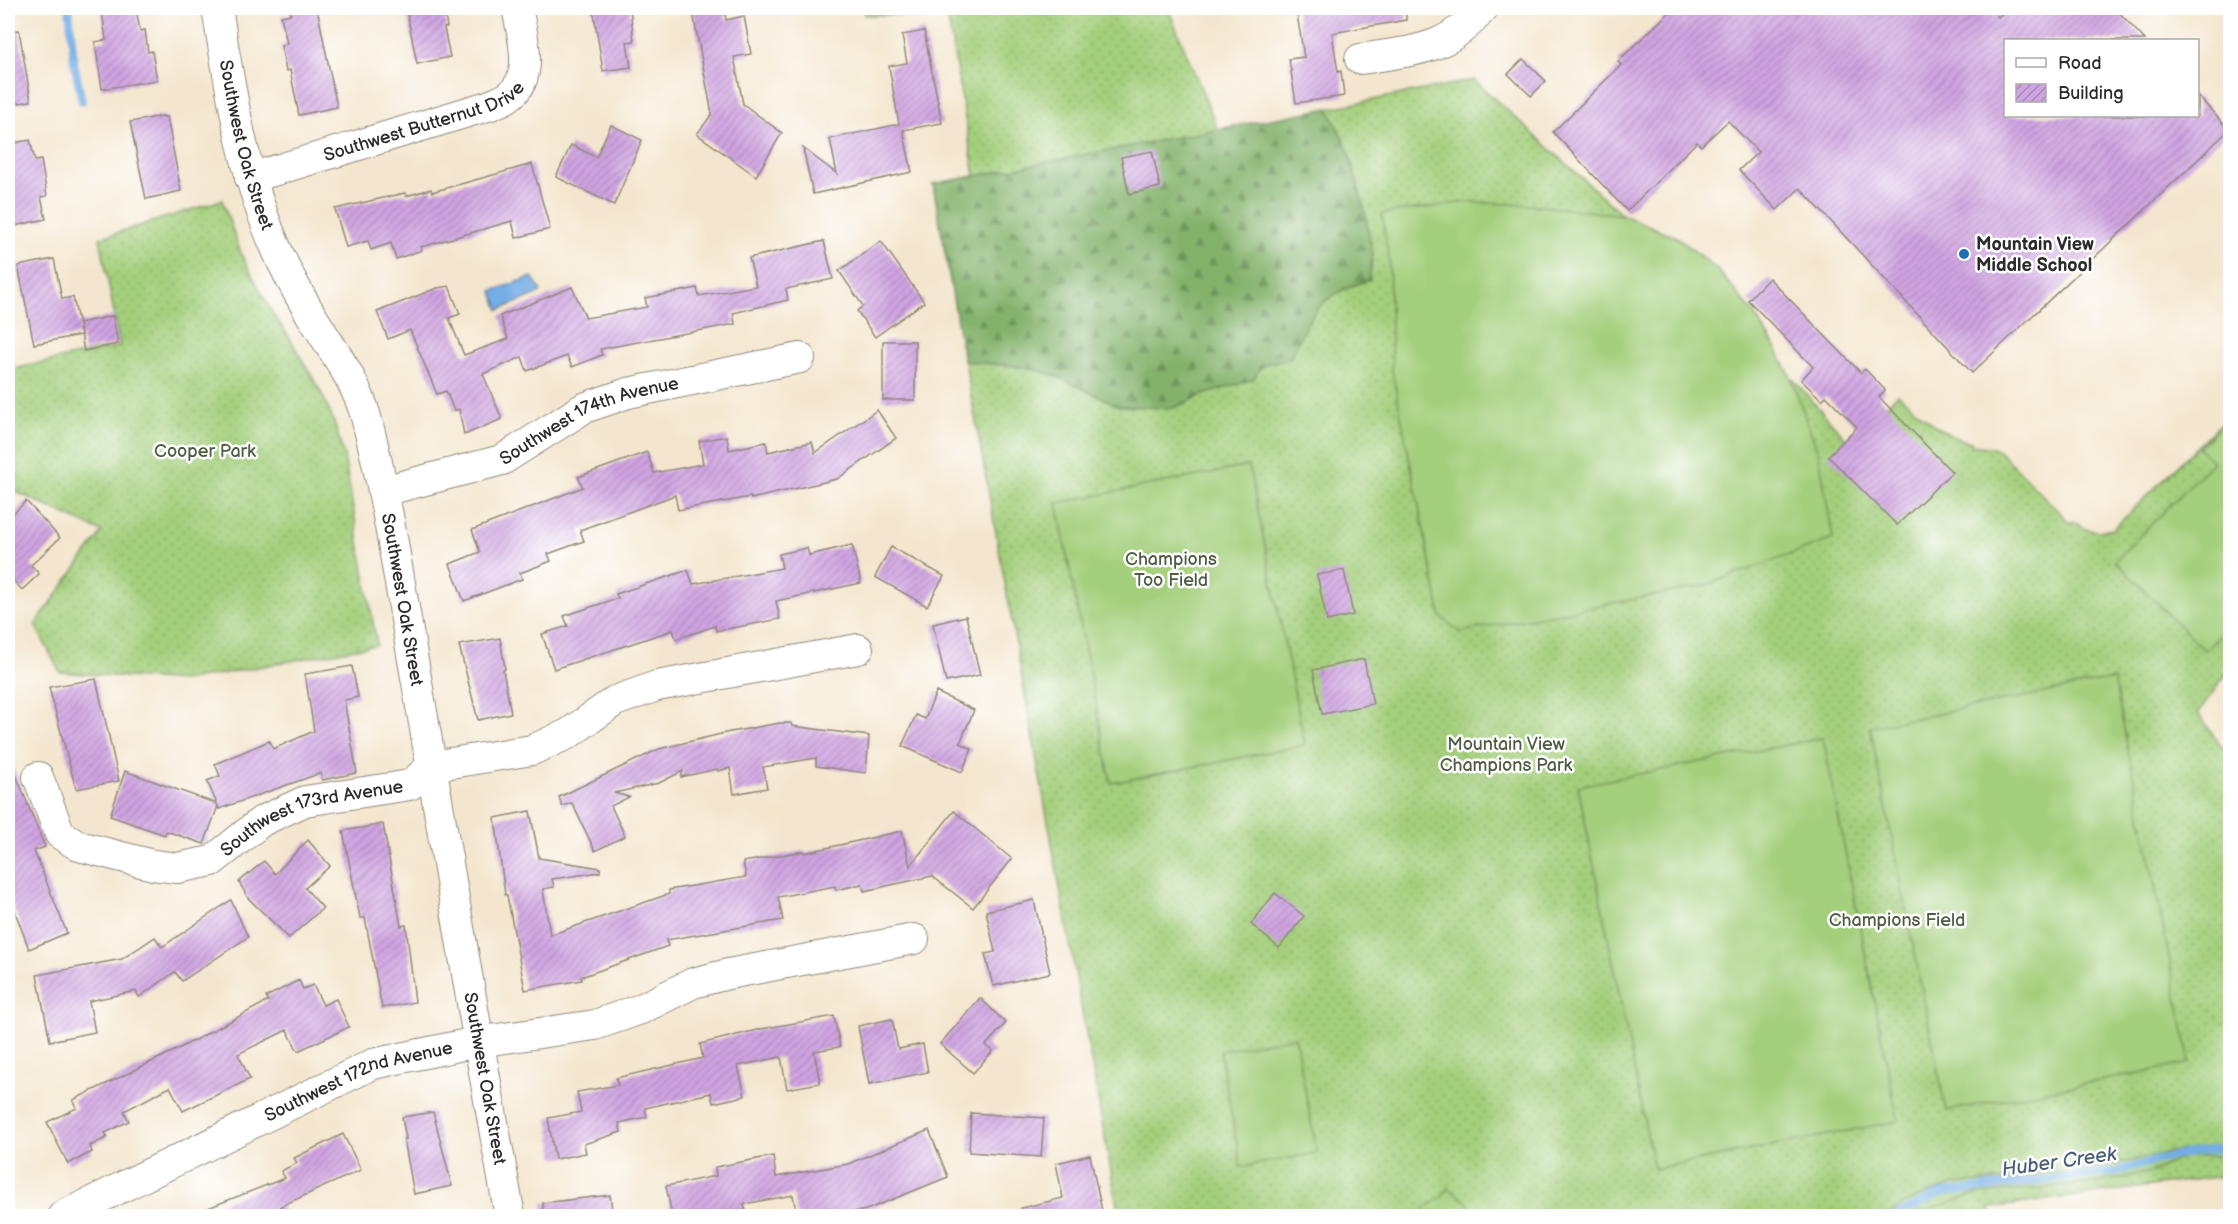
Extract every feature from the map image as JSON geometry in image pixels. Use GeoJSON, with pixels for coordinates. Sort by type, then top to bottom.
{"type":"FeatureCollection","features":[{"type":"Feature","properties":{"kind":"street","name":"Southwest Oak Street"},"geometry":{"type":"LineString","coordinates":[[217,8],[238,132],[249,178],[281,260],[360,397],[383,491],[432,766],[477,1042],[510,1216]]}},
{"type":"Feature","properties":{"kind":"street","name":"Southwest Butternut Drive"},"geometry":{"type":"LineString","coordinates":[[249,178],[492,105],[510,96],[519,84],[525,69],[524,44],[517,8]]}},
{"type":"Feature","properties":{"kind":"street"},"geometry":{"type":"LineString","coordinates":[[1360,59],[1424,49],[1439,44],[1455,36],[1483,8]]}},
{"type":"Feature","properties":{"kind":"street","name":"Southwest 174th Avenue"},"geometry":{"type":"LineString","coordinates":[[383,491],[502,460],[584,408],[628,393],[800,358]]}},
{"type":"Feature","properties":{"kind":"street"},"geometry":{"type":"LineString","coordinates":[[432,766],[532,750],[568,734],[615,701],[657,686],[858,649]]}},
{"type":"Feature","properties":{"kind":"street","name":"Southwest 173rd Avenue"},"geometry":{"type":"LineString","coordinates":[[38,777],[60,834],[79,846],[153,865],[177,868],[212,861],[262,821],[305,801],[410,785],[432,766]]}},
{"type":"Feature","properties":{"kind":"street","name":"Southwest 172nd Avenue"},"geometry":{"type":"LineString","coordinates":[[63,1216],[373,1064],[477,1042],[595,1025],[640,1009],[693,983],[728,974],[914,939]]}},
{"type":"Feature","properties":{"kind":"green space","name":"Mountain View Champions Park"},"geometry":{"type":"Polygon","coordinates":[[[865,8],[1168,8],[1218,130],[1474,80],[1623,215],[1678,238],[1716,269],[1752,311],[1791,377],[1848,441],[1898,394],[1931,423],[1950,435],[1971,442],[1972,445],[1994,448],[2001,453],[2070,523],[2073,521],[2087,529],[2097,531],[2113,529],[2230,414],[2230,669],[2198,713],[2230,759],[2230,1175],[1990,1208],[1991,1216],[1119,1216],[933,184],[975,176],[947,14],[865,15],[865,8]]]}},
{"type":"Feature","properties":{"kind":"green space"},"geometry":{"type":"Polygon","coordinates":[[[1328,108],[1349,152],[1373,254],[1369,280],[1328,299],[1311,318],[1290,358],[1261,367],[1254,379],[1200,396],[1174,408],[1119,406],[1058,377],[1032,368],[964,361],[933,184],[1328,108]]]}},
{"type":"Feature","properties":{"kind":"green space","name":"Cooper Park"},"geometry":{"type":"Polygon","coordinates":[[[222,200],[242,256],[273,314],[322,394],[334,422],[344,456],[377,645],[183,681],[60,672],[35,625],[102,532],[8,488],[8,370],[120,346],[100,238],[222,200]]]}},
{"type":"Feature","properties":{"kind":"green space"},"geometry":{"type":"Polygon","coordinates":[[[1466,202],[1531,205],[1623,215],[1678,238],[1716,269],[1752,311],[1791,377],[1819,455],[1833,539],[1703,586],[1460,632],[1441,617],[1392,371],[1389,261],[1382,214],[1466,202]]]}},
{"type":"Feature","properties":{"kind":"green space"},"geometry":{"type":"Polygon","coordinates":[[[2230,416],[2230,624],[2205,651],[2115,561],[2213,462],[2199,448],[2230,416]]]}},
{"type":"Feature","properties":{"kind":"green space","name":"Champions Too Field"},"geometry":{"type":"Polygon","coordinates":[[[1249,466],[1305,745],[1111,783],[1057,503],[1249,466]]]}},
{"type":"Feature","properties":{"kind":"green space"},"geometry":{"type":"Polygon","coordinates":[[[2114,679],[2190,1063],[1946,1111],[1870,727],[2114,679]]]}},
{"type":"Feature","properties":{"kind":"green space"},"geometry":{"type":"Polygon","coordinates":[[[1823,738],[1898,1121],[1654,1169],[1578,786],[1823,738]]]}},
{"type":"Feature","properties":{"kind":"green space"},"geometry":{"type":"Polygon","coordinates":[[[1295,1037],[1317,1153],[1241,1167],[1220,1051],[1295,1037]]]}},
{"type":"Feature","properties":{"kind":"green space"},"geometry":{"type":"Polygon","coordinates":[[[2230,1144],[2230,1156],[2183,1157],[2152,1172],[2094,1183],[1977,1194],[1909,1216],[1887,1216],[1911,1200],[1953,1184],[2009,1180],[2230,1144]]]}},
{"type":"Feature","properties":{"kind":"green space"},"geometry":{"type":"Polygon","coordinates":[[[1448,1188],[1468,1203],[1471,1216],[1425,1216],[1424,1209],[1442,1197],[1448,1188]]]}},
{"type":"Feature","properties":{"kind":"water"},"geometry":{"type":"Polygon","coordinates":[[[532,277],[541,290],[540,293],[499,310],[492,291],[532,277]]]}},
{"type":"Feature","properties":{"kind":"building"},"geometry":{"type":"Polygon","coordinates":[[[136,8],[140,31],[145,30],[148,52],[152,51],[157,80],[102,89],[95,42],[106,40],[102,12],[136,8]]]}},
{"type":"Feature","properties":{"kind":"building"},"geometry":{"type":"Polygon","coordinates":[[[289,8],[317,8],[337,107],[299,115],[290,70],[286,71],[281,45],[287,44],[281,16],[291,14],[289,8]]]}},
{"type":"Feature","properties":{"kind":"building"},"geometry":{"type":"Polygon","coordinates":[[[406,8],[444,8],[447,27],[444,28],[450,57],[417,64],[406,8]]]}},
{"type":"Feature","properties":{"kind":"building"},"geometry":{"type":"Polygon","coordinates":[[[593,8],[630,8],[634,41],[627,42],[631,67],[603,71],[593,8]]]}},
{"type":"Feature","properties":{"kind":"building"},"geometry":{"type":"Polygon","coordinates":[[[692,8],[724,8],[726,20],[744,16],[751,54],[734,57],[743,104],[782,133],[756,176],[697,134],[712,114],[692,8]]]}},
{"type":"Feature","properties":{"kind":"building"},"geometry":{"type":"Polygon","coordinates":[[[1296,8],[1406,8],[1406,20],[1332,33],[1344,96],[1296,103],[1289,59],[1304,57],[1296,8]]]}},
{"type":"Feature","properties":{"kind":"building"},"geometry":{"type":"Polygon","coordinates":[[[1674,8],[1989,8],[1998,17],[2008,8],[2115,8],[2144,39],[2004,39],[2004,117],[2199,117],[2199,97],[2229,130],[1972,373],[1800,188],[1777,210],[1739,170],[1758,152],[1728,121],[1701,146],[1697,142],[1627,211],[1553,132],[1621,65],[1618,61],[1674,8]]]}},
{"type":"Feature","properties":{"kind":"building"},"geometry":{"type":"Polygon","coordinates":[[[19,30],[31,101],[8,105],[8,31],[19,30]]]}},
{"type":"Feature","properties":{"kind":"building"},"geometry":{"type":"Polygon","coordinates":[[[924,31],[942,123],[903,130],[912,172],[813,194],[803,148],[837,174],[830,139],[899,124],[889,66],[907,63],[902,35],[924,31]]]}},
{"type":"Feature","properties":{"kind":"building"},"geometry":{"type":"Polygon","coordinates":[[[1523,59],[1546,81],[1531,96],[1508,74],[1523,59]]]}},
{"type":"Feature","properties":{"kind":"building"},"geometry":{"type":"Polygon","coordinates":[[[167,117],[181,191],[146,199],[130,122],[167,117]]]}},
{"type":"Feature","properties":{"kind":"building"},"geometry":{"type":"Polygon","coordinates":[[[611,125],[642,140],[614,205],[556,177],[571,145],[596,157],[611,125]]]}},
{"type":"Feature","properties":{"kind":"building"},"geometry":{"type":"Polygon","coordinates":[[[30,140],[35,161],[41,160],[47,196],[41,197],[46,219],[14,226],[8,194],[8,144],[30,140]]]}},
{"type":"Feature","properties":{"kind":"building"},"geometry":{"type":"Polygon","coordinates":[[[1152,151],[1160,187],[1129,194],[1121,157],[1152,151]]]}},
{"type":"Feature","properties":{"kind":"building"},"geometry":{"type":"Polygon","coordinates":[[[532,164],[550,229],[516,238],[512,221],[421,247],[422,250],[396,259],[391,243],[371,250],[368,241],[346,247],[335,209],[405,193],[406,196],[431,189],[432,192],[532,164]]]}},
{"type":"Feature","properties":{"kind":"building"},"geometry":{"type":"Polygon","coordinates":[[[824,241],[833,279],[786,289],[788,300],[733,313],[735,324],[600,349],[602,355],[572,367],[567,356],[527,371],[522,357],[483,374],[502,419],[464,435],[459,409],[454,411],[446,391],[437,394],[410,330],[388,339],[377,312],[437,288],[449,286],[460,314],[449,318],[464,355],[508,339],[500,316],[572,287],[586,318],[647,307],[645,298],[697,288],[699,296],[756,286],[749,258],[824,241]]]}},
{"type":"Feature","properties":{"kind":"building"},"geometry":{"type":"Polygon","coordinates":[[[881,241],[924,302],[875,337],[857,311],[863,306],[839,271],[881,241]]]}},
{"type":"Feature","properties":{"kind":"building"},"geometry":{"type":"Polygon","coordinates":[[[54,259],[62,299],[73,297],[81,335],[34,344],[18,266],[54,259]]]}},
{"type":"Feature","properties":{"kind":"building"},"geometry":{"type":"Polygon","coordinates":[[[1769,278],[1861,373],[1865,369],[1885,390],[1879,397],[1952,472],[1897,525],[1828,456],[1857,427],[1826,396],[1822,400],[1801,380],[1813,367],[1748,300],[1769,278]]]}},
{"type":"Feature","properties":{"kind":"building"},"geometry":{"type":"Polygon","coordinates":[[[113,316],[118,344],[84,351],[79,323],[113,316]]]}},
{"type":"Feature","properties":{"kind":"building"},"geometry":{"type":"Polygon","coordinates":[[[883,341],[915,341],[915,400],[883,400],[883,341]]]}},
{"type":"Feature","properties":{"kind":"building"},"geometry":{"type":"Polygon","coordinates":[[[877,410],[896,438],[837,479],[751,499],[751,497],[678,510],[675,495],[580,530],[584,541],[548,554],[551,561],[520,573],[522,579],[464,601],[450,564],[480,552],[472,530],[583,487],[578,477],[647,452],[654,473],[703,464],[699,441],[727,436],[729,450],[766,442],[768,452],[812,442],[815,453],[877,410]]]}},
{"type":"Feature","properties":{"kind":"building"},"geometry":{"type":"Polygon","coordinates":[[[26,501],[60,538],[31,565],[39,574],[22,590],[8,575],[8,519],[26,501]]]}},
{"type":"Feature","properties":{"kind":"building"},"geometry":{"type":"Polygon","coordinates":[[[852,545],[861,583],[776,601],[780,619],[716,631],[715,626],[676,639],[673,630],[554,669],[542,634],[568,626],[564,616],[618,598],[616,594],[688,570],[693,584],[782,568],[779,554],[807,548],[809,555],[852,545]]]}},
{"type":"Feature","properties":{"kind":"building"},"geometry":{"type":"Polygon","coordinates":[[[891,547],[944,576],[927,606],[875,577],[891,547]]]}},
{"type":"Feature","properties":{"kind":"building"},"geometry":{"type":"Polygon","coordinates":[[[1344,570],[1353,615],[1327,621],[1317,575],[1344,570]]]}},
{"type":"Feature","properties":{"kind":"building"},"geometry":{"type":"Polygon","coordinates":[[[966,616],[980,675],[946,682],[933,624],[966,616]]]}},
{"type":"Feature","properties":{"kind":"building"},"geometry":{"type":"Polygon","coordinates":[[[500,638],[511,713],[478,720],[459,645],[500,638]]]}},
{"type":"Feature","properties":{"kind":"building"},"geometry":{"type":"Polygon","coordinates":[[[1364,659],[1373,704],[1322,714],[1313,670],[1364,659]]]}},
{"type":"Feature","properties":{"kind":"building"},"geometry":{"type":"Polygon","coordinates":[[[352,666],[358,697],[344,700],[357,773],[322,780],[321,773],[219,809],[218,806],[204,844],[166,831],[165,835],[110,816],[125,771],[217,804],[207,781],[220,776],[215,764],[269,741],[273,749],[314,731],[305,674],[352,666]]]}},
{"type":"Feature","properties":{"kind":"building"},"geometry":{"type":"Polygon","coordinates":[[[96,679],[119,781],[76,789],[49,687],[96,679]]]}},
{"type":"Feature","properties":{"kind":"building"},"geometry":{"type":"Polygon","coordinates":[[[936,692],[974,710],[960,743],[972,749],[962,772],[902,746],[916,715],[925,719],[936,692]]]}},
{"type":"Feature","properties":{"kind":"building"},"geometry":{"type":"Polygon","coordinates":[[[780,723],[869,736],[866,773],[816,766],[816,758],[763,767],[767,788],[734,794],[730,768],[681,777],[683,771],[659,783],[614,793],[629,797],[611,806],[625,836],[595,851],[572,803],[562,806],[559,797],[659,749],[780,723]]]}},
{"type":"Feature","properties":{"kind":"building"},"geometry":{"type":"Polygon","coordinates":[[[8,755],[45,847],[34,851],[67,933],[29,949],[8,893],[8,755]]]}},
{"type":"Feature","properties":{"kind":"building"},"geometry":{"type":"Polygon","coordinates":[[[530,811],[539,858],[600,868],[600,872],[552,879],[554,887],[543,889],[550,935],[669,894],[669,890],[746,877],[743,862],[804,851],[804,853],[902,831],[910,866],[954,811],[1012,859],[973,908],[932,876],[864,891],[862,884],[836,890],[835,886],[778,897],[783,920],[666,940],[668,946],[581,977],[582,980],[525,990],[507,895],[505,895],[495,818],[530,811]]]}},
{"type":"Feature","properties":{"kind":"building"},"geometry":{"type":"Polygon","coordinates":[[[383,824],[401,926],[406,925],[415,1002],[382,1008],[365,918],[360,918],[343,831],[383,824]]]}},
{"type":"Feature","properties":{"kind":"building"},"geometry":{"type":"Polygon","coordinates":[[[308,840],[330,866],[305,888],[323,908],[289,938],[248,898],[239,882],[264,861],[275,874],[308,840]]]}},
{"type":"Feature","properties":{"kind":"building"},"geometry":{"type":"Polygon","coordinates":[[[1275,893],[1304,916],[1279,948],[1251,924],[1275,893]]]}},
{"type":"Feature","properties":{"kind":"building"},"geometry":{"type":"Polygon","coordinates":[[[231,900],[248,937],[182,981],[175,972],[139,997],[136,991],[89,1001],[95,1032],[50,1041],[37,975],[122,959],[155,937],[162,947],[231,900]]]}},
{"type":"Feature","properties":{"kind":"building"},"geometry":{"type":"Polygon","coordinates":[[[1034,900],[1050,973],[993,986],[985,954],[995,952],[986,911],[1034,900]]]}},
{"type":"Feature","properties":{"kind":"building"},"geometry":{"type":"Polygon","coordinates":[[[299,980],[303,989],[313,985],[323,1005],[336,999],[349,1027],[298,1051],[287,1030],[238,1054],[250,1079],[183,1111],[170,1087],[124,1111],[129,1121],[105,1133],[108,1137],[90,1146],[92,1152],[68,1164],[47,1122],[77,1108],[73,1100],[178,1049],[268,1001],[266,997],[299,980]]]}},
{"type":"Feature","properties":{"kind":"building"},"geometry":{"type":"Polygon","coordinates":[[[980,998],[1006,1023],[986,1045],[993,1051],[973,1073],[940,1044],[980,998]]]}},
{"type":"Feature","properties":{"kind":"building"},"geometry":{"type":"Polygon","coordinates":[[[834,1016],[840,1047],[814,1051],[820,1083],[787,1089],[781,1057],[738,1066],[745,1096],[713,1103],[711,1093],[645,1108],[647,1117],[619,1123],[621,1132],[584,1144],[586,1153],[555,1159],[548,1118],[581,1112],[577,1092],[618,1085],[616,1078],[703,1058],[700,1044],[761,1029],[834,1016]]]}},
{"type":"Feature","properties":{"kind":"building"},"geometry":{"type":"Polygon","coordinates":[[[892,1019],[898,1049],[923,1044],[928,1072],[869,1084],[858,1026],[892,1019]]]}},
{"type":"Feature","properties":{"kind":"building"},"geometry":{"type":"Polygon","coordinates":[[[433,1112],[452,1186],[414,1194],[402,1117],[433,1112]]]}},
{"type":"Feature","properties":{"kind":"building"},"geometry":{"type":"Polygon","coordinates":[[[971,1113],[1044,1118],[1041,1157],[969,1152],[971,1113]]]}},
{"type":"Feature","properties":{"kind":"building"},"geometry":{"type":"Polygon","coordinates":[[[929,1130],[948,1177],[866,1210],[832,1216],[797,1216],[793,1195],[744,1204],[747,1216],[672,1216],[666,1186],[716,1176],[715,1167],[773,1156],[776,1177],[848,1164],[929,1130]]]}},
{"type":"Feature","properties":{"kind":"building"},"geometry":{"type":"Polygon","coordinates":[[[343,1134],[361,1170],[281,1206],[287,1216],[190,1216],[285,1178],[281,1171],[297,1163],[294,1158],[343,1134]]]}},
{"type":"Feature","properties":{"kind":"building"},"geometry":{"type":"Polygon","coordinates":[[[1090,1155],[1102,1211],[1076,1216],[1022,1216],[1021,1208],[1063,1198],[1056,1163],[1090,1155]]]}},
{"type":"Feature","properties":{"kind":"building"},"geometry":{"type":"Polygon","coordinates":[[[610,1195],[613,1216],[543,1216],[543,1203],[610,1195]]]}},
{"type":"Feature","properties":{"kind":"waterway"},"geometry":{"type":"LineString","coordinates":[[69,8],[74,63],[82,101]]}},
{"type":"Feature","properties":{"kind":"waterway","name":"Huber Creek"},"geometry":{"type":"LineString","coordinates":[[1896,1216],[1941,1193],[2114,1172],[2177,1155],[2230,1147]]}},
{"type":"Feature","properties":{"kind":"place","name":"Mountain View Middle School"},"geometry":{"type":"Point","coordinates":[1964,254]}},
{"type":"Feature","properties":{"kind":"park label","name":"Champions Field"},"geometry":{"type":"Point","coordinates":[1897,920]}}]}
